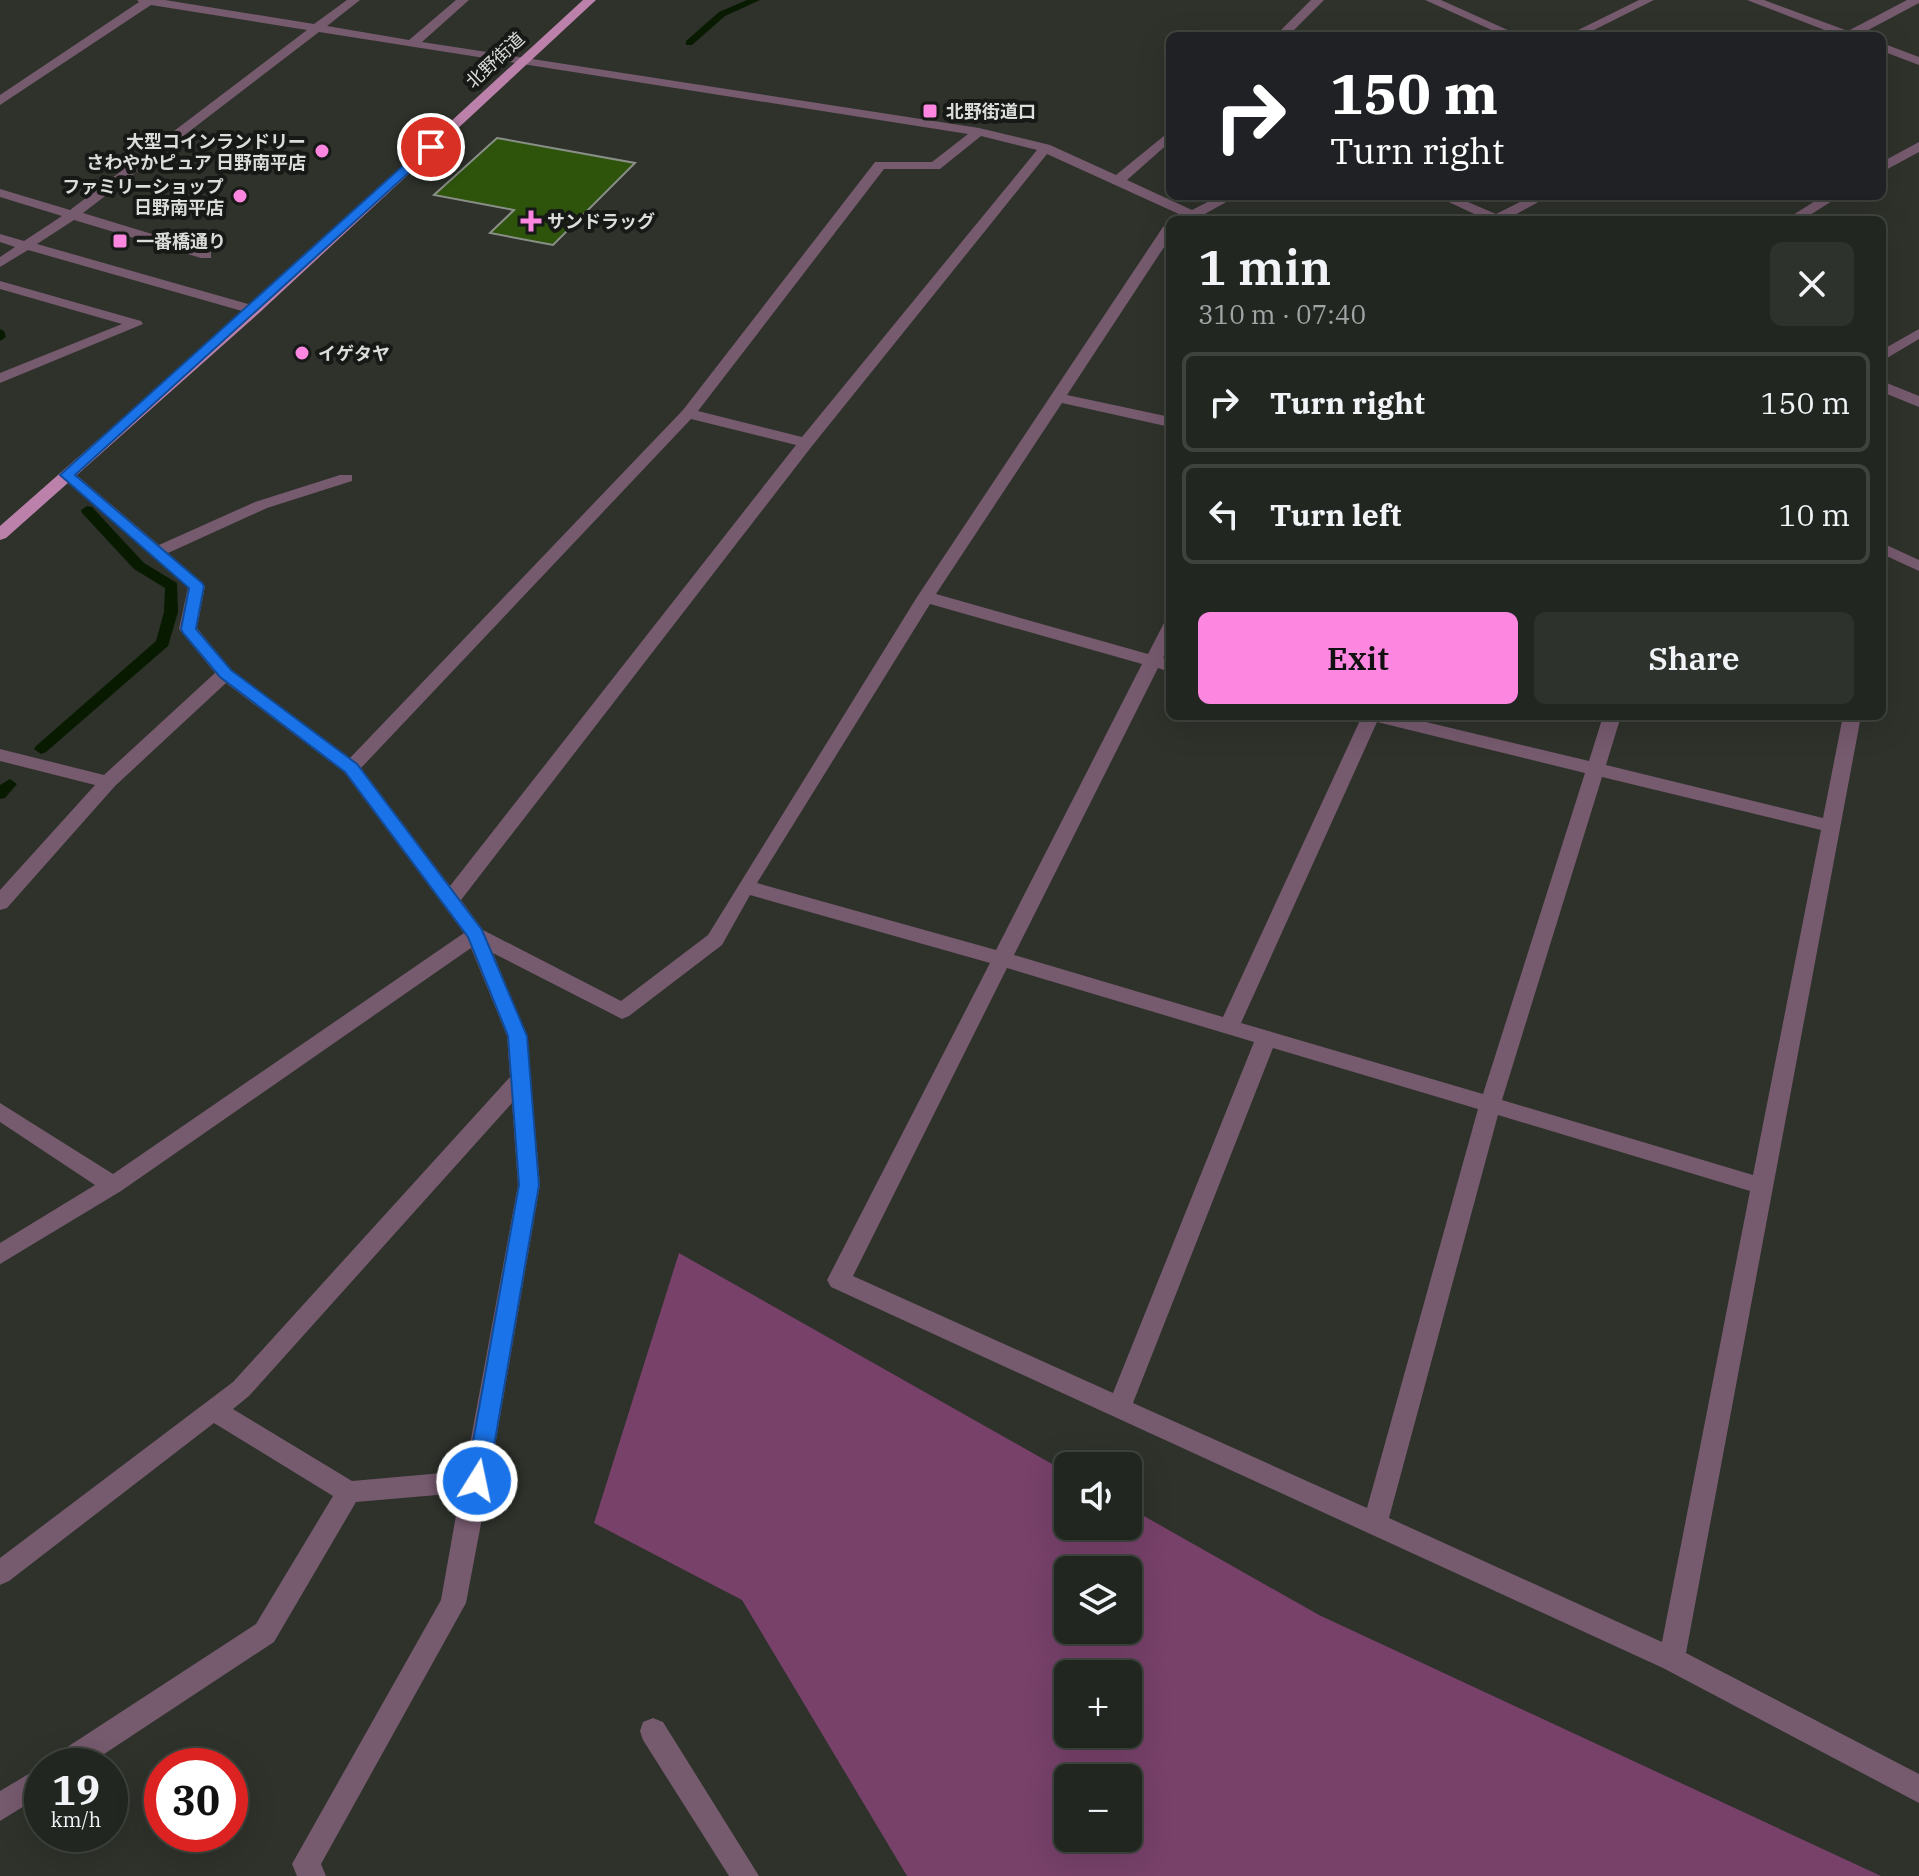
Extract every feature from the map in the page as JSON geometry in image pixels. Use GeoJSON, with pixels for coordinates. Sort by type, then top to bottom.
{"type":"FeatureCollection","features":[{"type":"Feature","properties":{"kind":"main road","name":"北野街道"},"geometry":{"type":"LineString","coordinates":[[0,535],[254,310],[590,0]]}},
{"type":"Feature","properties":{"kind":"street"},"geometry":{"type":"LineString","coordinates":[[0,101],[147,0],[522,62],[979,132],[1045,148],[1119,180],[1188,216]]}},
{"type":"Feature","properties":{"kind":"street"},"geometry":{"type":"LineString","coordinates":[[0,263],[72,215],[354,0]]}},
{"type":"Feature","properties":{"kind":"street"},"geometry":{"type":"LineString","coordinates":[[412,44],[463,0]]}},
{"type":"Feature","properties":{"kind":"street"},"geometry":{"type":"LineString","coordinates":[[1285,32],[1318,0]]}},
{"type":"Feature","properties":{"kind":"street"},"geometry":{"type":"LineString","coordinates":[[1431,0],[1506,32]]}},
{"type":"Feature","properties":{"kind":"street"},"geometry":{"type":"LineString","coordinates":[[1580,32],[1648,0]]}},
{"type":"Feature","properties":{"kind":"street"},"geometry":{"type":"LineString","coordinates":[[1753,0],[1838,32]]}},
{"type":"Feature","properties":{"kind":"street"},"geometry":{"type":"LineString","coordinates":[[1856,32],[1916,0]]}},
{"type":"Feature","properties":{"kind":"street"},"geometry":{"type":"LineString","coordinates":[[1886,49],[1919,61]]}},
{"type":"Feature","properties":{"kind":"street"},"geometry":{"type":"LineString","coordinates":[[351,768],[688,413],[880,165],[935,166],[979,132]]}},
{"type":"Feature","properties":{"kind":"street"},"geometry":{"type":"LineString","coordinates":[[1119,180],[1166,139]]}},
{"type":"Feature","properties":{"kind":"street"},"geometry":{"type":"LineString","coordinates":[[1886,166],[1919,146]]}},
{"type":"Feature","properties":{"kind":"street"},"geometry":{"type":"LineString","coordinates":[[450,900],[806,443],[1045,148]]}},
{"type":"Feature","properties":{"kind":"street"},"geometry":{"type":"LineString","coordinates":[[0,193],[206,255]]}},
{"type":"Feature","properties":{"kind":"street"},"geometry":{"type":"LineString","coordinates":[[1195,216],[1223,200]]}},
{"type":"Feature","properties":{"kind":"street"},"geometry":{"type":"LineString","coordinates":[[1452,200],[1489,216]]}},
{"type":"Feature","properties":{"kind":"street"},"geometry":{"type":"LineString","coordinates":[[1505,216],[1535,200]]}},
{"type":"Feature","properties":{"kind":"street"},"geometry":{"type":"LineString","coordinates":[[1799,216],[1826,200]]}},
{"type":"Feature","properties":{"kind":"street"},"geometry":{"type":"LineString","coordinates":[[476,935],[622,1011],[715,940],[926,597],[1166,233]]}},
{"type":"Feature","properties":{"kind":"street"},"geometry":{"type":"LineString","coordinates":[[0,238],[254,310]]}},
{"type":"Feature","properties":{"kind":"street"},"geometry":{"type":"LineString","coordinates":[[0,285],[136,324],[0,378]]}},
{"type":"Feature","properties":{"kind":"street"},"geometry":{"type":"LineString","coordinates":[[1886,354],[1919,333]]}},
{"type":"Feature","properties":{"kind":"street"},"geometry":{"type":"LineString","coordinates":[[1886,388],[1919,402]]}},
{"type":"Feature","properties":{"kind":"street"},"geometry":{"type":"LineString","coordinates":[[1059,398],[1166,421]]}},
{"type":"Feature","properties":{"kind":"street"},"geometry":{"type":"LineString","coordinates":[[688,413],[806,443]]}},
{"type":"Feature","properties":{"kind":"street"},"geometry":{"type":"LineString","coordinates":[[67,475],[197,586],[188,629],[225,674],[351,768],[476,935],[517,1036],[529,1185],[453,1603],[306,1864],[312,1876]]}},
{"type":"Feature","properties":{"kind":"street"},"geometry":{"type":"LineString","coordinates":[[156,552],[261,505],[346,478]]}},
{"type":"Feature","properties":{"kind":"street"},"geometry":{"type":"LineString","coordinates":[[1886,550],[1919,566]]}},
{"type":"Feature","properties":{"kind":"street"},"geometry":{"type":"LineString","coordinates":[[926,597],[1161,664]]}},
{"type":"Feature","properties":{"kind":"street"},"geometry":{"type":"LineString","coordinates":[[1166,643],[1161,664],[1002,959],[839,1280],[1672,1659],[1919,1789]]}},
{"type":"Feature","properties":{"kind":"street"},"geometry":{"type":"LineString","coordinates":[[0,903],[108,782],[225,674]]}},
{"type":"Feature","properties":{"kind":"street"},"geometry":{"type":"LineString","coordinates":[[1229,1027],[1372,720]]}},
{"type":"Feature","properties":{"kind":"street"},"geometry":{"type":"LineString","coordinates":[[1391,720],[1831,826]]}},
{"type":"Feature","properties":{"kind":"street"},"geometry":{"type":"LineString","coordinates":[[1375,1524],[1490,1105],[1611,720]]}},
{"type":"Feature","properties":{"kind":"street"},"geometry":{"type":"LineString","coordinates":[[1672,1659],[1851,720]]}},
{"type":"Feature","properties":{"kind":"street"},"geometry":{"type":"LineString","coordinates":[[0,755],[108,782]]}},
{"type":"Feature","properties":{"kind":"street"},"geometry":{"type":"LineString","coordinates":[[745,887],[1002,959],[1762,1186]]}},
{"type":"Feature","properties":{"kind":"street"},"geometry":{"type":"LineString","coordinates":[[0,1255],[113,1185],[476,935]]}},
{"type":"Feature","properties":{"kind":"street"},"geometry":{"type":"LineString","coordinates":[[1119,1408],[1266,1038]]}},
{"type":"Feature","properties":{"kind":"street"},"geometry":{"type":"LineString","coordinates":[[0,1573],[241,1389],[521,1079]]}},
{"type":"Feature","properties":{"kind":"street"},"geometry":{"type":"LineString","coordinates":[[0,1111],[113,1185]]}},
{"type":"Feature","properties":{"kind":"street"},"geometry":{"type":"LineString","coordinates":[[213,1410],[349,1492],[477,1481]]}},
{"type":"Feature","properties":{"kind":"street"},"geometry":{"type":"LineString","coordinates":[[89,1748],[265,1633],[349,1492]]}},
{"type":"Feature","properties":{"kind":"street"},"geometry":{"type":"LineString","coordinates":[[653,1731],[735,1872]]}},
{"type":"Feature","properties":{"kind":"street"},"geometry":{"type":"LineString","coordinates":[[0,1807],[24,1791]]}},
{"type":"Feature","properties":{"kind":"shaded area"},"geometry":{"type":"Polygon","coordinates":[[[679,1253],[1054,1465],[1054,1540],[1142,1540],[1142,1515],[1319,1615],[1881,1876],[907,1876],[742,1600],[594,1523],[679,1253]]]}},
{"type":"Feature","properties":{"kind":"building"},"geometry":{"type":"Polygon","coordinates":[[[497,138],[635,163],[553,245],[490,233],[514,210],[434,195],[497,138]]]}},
{"type":"Feature","properties":{"kind":"waterway"},"geometry":{"type":"LineString","coordinates":[[689,43],[722,14],[755,0]]}},
{"type":"Feature","properties":{"kind":"waterway"},"geometry":{"type":"LineString","coordinates":[[41,749],[163,643],[171,612],[172,586],[139,566],[87,510]]}},
{"type":"Feature","properties":{"kind":"waterway"},"geometry":{"type":"LineString","coordinates":[[0,794],[10,784]]}},
{"type":"Feature","properties":{"kind":"place","name":"北野街道口"},"geometry":{"type":"Point","coordinates":[930,111]}},
{"type":"Feature","properties":{"kind":"place","name":"大型コインランドリー さわやかピュア 日野南平店"},"geometry":{"type":"Point","coordinates":[322,151]}},
{"type":"Feature","properties":{"kind":"place","name":"ファミリーショップ 日野南平店"},"geometry":{"type":"Point","coordinates":[240,196]}},
{"type":"Feature","properties":{"kind":"place","name":"サンドラッグ"},"geometry":{"type":"Point","coordinates":[531,221]}},
{"type":"Feature","properties":{"kind":"place","name":"一番橋通り"},"geometry":{"type":"Point","coordinates":[120,241]}},
{"type":"Feature","properties":{"kind":"place","name":"イゲタヤ"},"geometry":{"type":"Point","coordinates":[302,353]}},
{"type":"Feature","properties":{"kind":"route"},"geometry":{"type":"LineString","coordinates":[[431,147],[254,310],[67,475],[197,586],[188,629],[225,674],[351,768],[476,935],[517,1036],[529,1185],[477,1481]]}}]}
